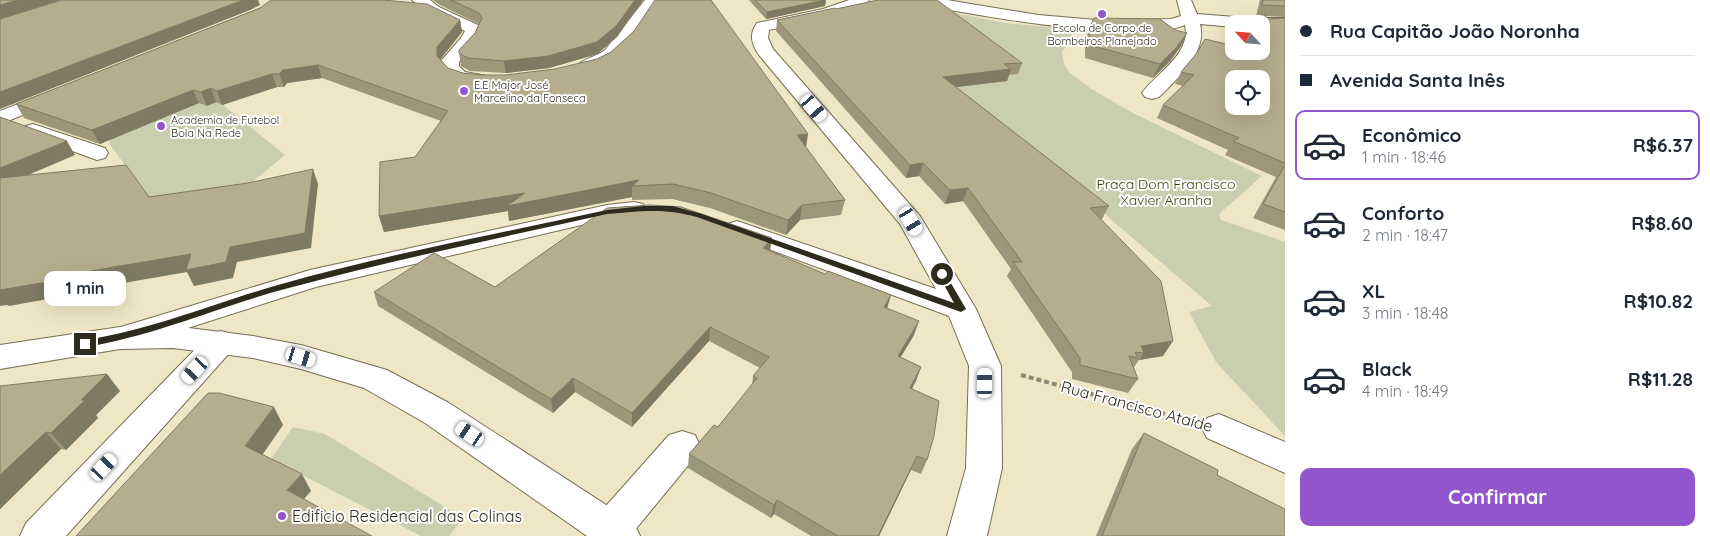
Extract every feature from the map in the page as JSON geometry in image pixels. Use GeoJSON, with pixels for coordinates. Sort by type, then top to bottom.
{"type":"FeatureCollection","features":[{"type":"Feature","properties":{"kind":"street"},"geometry":{"type":"LineString","coordinates":[[566,72],[604,60],[611,54],[653,0]]}},
{"type":"Feature","properties":{"kind":"street"},"geometry":{"type":"LineString","coordinates":[[861,0],[830,11],[763,26],[758,38],[765,51],[911,221],[961,309],[985,366],[984,468],[967,536]]}},
{"type":"Feature","properties":{"kind":"street"},"geometry":{"type":"LineString","coordinates":[[920,0],[997,14],[1083,24],[1157,25],[1174,24],[1190,18],[1248,23],[1285,22]]}},
{"type":"Feature","properties":{"kind":"street"},"geometry":{"type":"LineString","coordinates":[[1152,93],[1172,75],[1194,39],[1194,29],[1184,0]]}},
{"type":"Feature","properties":{"kind":"street"},"geometry":{"type":"LineString","coordinates":[[420,6],[474,29],[469,40],[450,61],[450,68],[459,76],[471,80],[500,81]]}},
{"type":"Feature","properties":{"kind":"street"},"geometry":{"type":"LineString","coordinates":[[0,118],[74,88]]}},
{"type":"Feature","properties":{"kind":"street"},"geometry":{"type":"LineString","coordinates":[[0,118],[97,153]]}},
{"type":"Feature","properties":{"kind":"street"},"geometry":{"type":"LineString","coordinates":[[120,338],[280,287],[355,268],[607,212],[662,208]]}},
{"type":"Feature","properties":{"kind":"street"},"geometry":{"type":"LineString","coordinates":[[718,222],[961,309]]}},
{"type":"Feature","properties":{"kind":"street"},"geometry":{"type":"LineString","coordinates":[[0,357],[120,338],[173,337],[221,342],[301,357],[375,380],[437,413],[616,533],[682,446]]}},
{"type":"Feature","properties":{"kind":"street"},"geometry":{"type":"LineString","coordinates":[[40,536],[221,342]]}},
{"type":"Feature","properties":{"kind":"street","name":"Rua Francisco Ataíde"},"geometry":{"type":"LineString","coordinates":[[1219,428],[1285,458]]}},
{"type":"Feature","properties":{"kind":"path","name":"Rua Francisco Ataíde"},"geometry":{"type":"LineString","coordinates":[[985,366],[1219,428]]}},
{"type":"Feature","properties":{"kind":"green space","name":"Praça Dom Francisco Xavier Aranha"},"geometry":{"type":"Polygon","coordinates":[[[922,7],[1005,23],[1075,30],[1062,52],[1064,64],[1070,73],[1090,88],[1131,112],[1262,176],[1219,214],[1221,220],[1285,242],[1285,436],[1216,362],[1189,312],[1212,306],[952,83],[1009,76],[922,7]]]}},
{"type":"Feature","properties":{"kind":"green space","name":"Academia de Futebol Bola Na Rede"},"geometry":{"type":"Polygon","coordinates":[[[215,38],[253,89],[260,93],[223,105],[285,155],[245,188],[149,198],[109,143],[110,140],[215,38]]]}},
{"type":"Feature","properties":{"kind":"green space"},"geometry":{"type":"Polygon","coordinates":[[[293,427],[325,434],[463,518],[449,536],[421,536],[271,459],[293,427]]]}},
{"type":"Feature","properties":{"kind":"building"},"geometry":{"type":"Polygon","coordinates":[[[0,0],[18,0],[0,5],[0,0]]]}},
{"type":"Feature","properties":{"kind":"building"},"geometry":{"type":"Polygon","coordinates":[[[62,0],[243,0],[0,92],[0,19],[62,0]]]}},
{"type":"Feature","properties":{"kind":"building"},"geometry":{"type":"Polygon","coordinates":[[[271,0],[383,0],[427,4],[460,20],[437,47],[437,56],[448,68],[463,73],[505,75],[555,69],[597,59],[611,52],[634,31],[655,0],[711,0],[808,134],[797,135],[845,200],[802,205],[788,220],[711,193],[673,184],[632,186],[639,180],[507,206],[525,193],[379,216],[380,162],[415,157],[448,111],[318,65],[283,70],[279,74],[272,74],[217,91],[211,88],[201,92],[193,90],[92,130],[16,104],[260,8],[271,0]]]}},
{"type":"Feature","properties":{"kind":"building"},"geometry":{"type":"Polygon","coordinates":[[[451,0],[635,0],[617,25],[597,42],[548,56],[504,61],[468,58],[459,53],[459,50],[475,33],[482,18],[479,13],[451,0]]]}},
{"type":"Feature","properties":{"kind":"building"},"geometry":{"type":"Polygon","coordinates":[[[755,0],[825,0],[767,12],[755,0]]]}},
{"type":"Feature","properties":{"kind":"building"},"geometry":{"type":"Polygon","coordinates":[[[878,0],[937,0],[1022,63],[1004,64],[1011,69],[943,77],[1109,206],[1090,208],[1161,281],[1173,341],[1141,346],[1144,353],[1135,352],[1138,358],[1129,356],[1138,379],[1080,365],[1080,358],[1013,262],[1022,262],[968,188],[950,190],[923,163],[910,165],[777,20],[878,0]]]}},
{"type":"Feature","properties":{"kind":"building"},"geometry":{"type":"Polygon","coordinates":[[[1263,0],[1285,0],[1285,6],[1262,5],[1263,0]]]}},
{"type":"Feature","properties":{"kind":"building"},"geometry":{"type":"Polygon","coordinates":[[[1094,18],[1160,19],[1175,30],[1187,33],[1176,48],[1160,64],[1090,45],[1090,27],[1094,18]]]}},
{"type":"Feature","properties":{"kind":"building"},"geometry":{"type":"Polygon","coordinates":[[[1285,18],[1285,163],[1233,141],[1239,138],[1163,105],[1194,75],[1181,72],[1197,53],[1205,39],[1225,44],[1225,60],[1270,60],[1270,19],[1285,18]]]}},
{"type":"Feature","properties":{"kind":"building"},"geometry":{"type":"Polygon","coordinates":[[[0,117],[67,141],[0,168],[0,117]]]}},
{"type":"Feature","properties":{"kind":"building"},"geometry":{"type":"Polygon","coordinates":[[[126,165],[149,197],[248,183],[313,169],[305,233],[230,247],[226,262],[186,270],[191,254],[61,276],[59,280],[0,290],[0,178],[126,165]]]}},
{"type":"Feature","properties":{"kind":"building"},"geometry":{"type":"Polygon","coordinates":[[[1285,165],[1285,212],[1263,204],[1285,165]]]}},
{"type":"Feature","properties":{"kind":"building"},"geometry":{"type":"Polygon","coordinates":[[[650,205],[681,207],[772,238],[763,248],[825,274],[828,271],[891,295],[884,307],[919,321],[898,356],[921,367],[910,388],[939,401],[934,436],[927,460],[917,456],[878,536],[838,536],[777,500],[774,505],[689,454],[714,425],[718,427],[757,378],[753,376],[769,357],[710,327],[632,413],[573,378],[551,399],[374,292],[434,253],[495,287],[607,208],[650,205]]]}},
{"type":"Feature","properties":{"kind":"building"},"geometry":{"type":"Polygon","coordinates":[[[107,374],[81,400],[85,400],[51,433],[46,432],[0,475],[0,386],[107,374]]]}},
{"type":"Feature","properties":{"kind":"building"},"geometry":{"type":"Polygon","coordinates":[[[208,393],[219,393],[274,407],[245,446],[302,474],[287,490],[372,536],[76,536],[208,393]]]}},
{"type":"Feature","properties":{"kind":"building"},"geometry":{"type":"Polygon","coordinates":[[[1144,433],[1218,470],[1217,475],[1285,509],[1285,536],[1102,536],[1144,433]]]}},
{"type":"Feature","properties":{"kind":"place","name":"Escola de Corpo de Bombeiros Planejado"},"geometry":{"type":"Point","coordinates":[1102,14]}},
{"type":"Feature","properties":{"kind":"place","name":"E.E Major José Marcelino da Fonseca"},"geometry":{"type":"Point","coordinates":[464,91]}},
{"type":"Feature","properties":{"kind":"place","name":"Academia de Futebol Bola Na Rede"},"geometry":{"type":"Point","coordinates":[161,126]}},
{"type":"Feature","properties":{"kind":"place","name":"Edificio Residencial das Colinas"},"geometry":{"type":"Point","coordinates":[282,516]}},
{"type":"Feature","properties":{"kind":"route"},"geometry":{"type":"LineString","coordinates":[[85,344],[120,338],[280,287],[355,268],[607,212],[643,208],[672,208],[700,216],[961,309],[942,274]]}}]}
